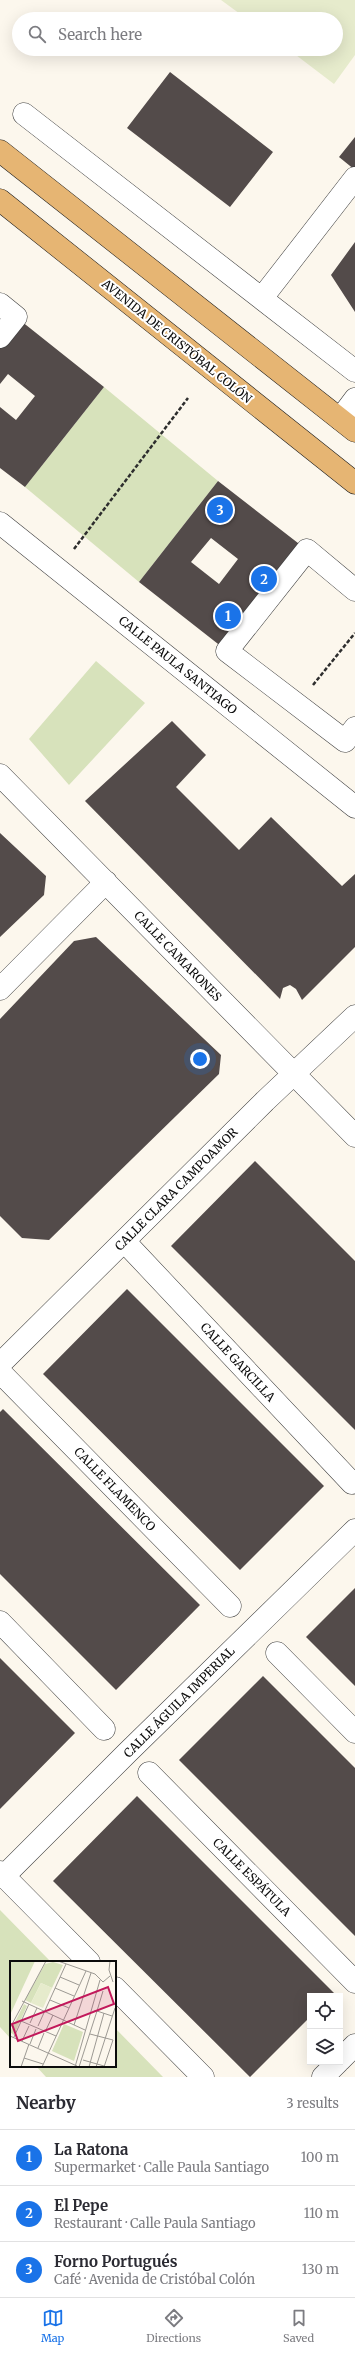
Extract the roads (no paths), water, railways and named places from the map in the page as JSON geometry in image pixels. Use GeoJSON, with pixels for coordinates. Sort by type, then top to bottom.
{"type":"FeatureCollection","features":[{"type":"Feature","properties":{"kind":"main road"},"geometry":{"type":"LineString","coordinates":[[0,151],[347,425]]}},
{"type":"Feature","properties":{"kind":"main road","name":"AVENIDA DE CRISTÓBAL COLÓN"},"geometry":{"type":"LineString","coordinates":[[0,200],[355,483]]}},
{"type":"Feature","properties":{"kind":"street"},"geometry":{"type":"LineString","coordinates":[[24,114],[355,371]]}},
{"type":"Feature","properties":{"kind":"street"},"geometry":{"type":"LineString","coordinates":[[262,298],[355,178]]}},
{"type":"Feature","properties":{"kind":"street"},"geometry":{"type":"LineString","coordinates":[[0,304],[16,317],[0,337]]}},
{"type":"Feature","properties":{"kind":"street"},"geometry":{"type":"LineString","coordinates":[[347,425],[355,399]]}},
{"type":"Feature","properties":{"kind":"street","name":"CALLE PAULA SANTIAGO"},"geometry":{"type":"LineString","coordinates":[[0,523],[355,807]]}},
{"type":"Feature","properties":{"kind":"street"},"geometry":{"type":"LineString","coordinates":[[355,590],[307,550],[227,651],[345,742],[355,728]]}},
{"type":"Feature","properties":{"kind":"street","name":"CALLE CAMARONES"},"geometry":{"type":"LineString","coordinates":[[0,775],[355,1136]]}},
{"type":"Feature","properties":{"kind":"street"},"geometry":{"type":"LineString","coordinates":[[0,989],[106,882]]}},
{"type":"Feature","properties":{"kind":"street","name":"CALLE CLARA CAMPOAMOR"},"geometry":{"type":"LineString","coordinates":[[0,1364],[294,1073],[355,1016]]}},
{"type":"Feature","properties":{"kind":"street","name":"CALLE GARCILLA"},"geometry":{"type":"LineString","coordinates":[[124,1241],[352,1483]]}},
{"type":"Feature","properties":{"kind":"street","name":"CALLE FLAMENCO"},"geometry":{"type":"LineString","coordinates":[[0,1372],[230,1606]]}},
{"type":"Feature","properties":{"kind":"street","name":"CALLE ÁGUILA IMPERIAL"},"geometry":{"type":"LineString","coordinates":[[2,1874],[355,1530]]}},
{"type":"Feature","properties":{"kind":"street"},"geometry":{"type":"LineString","coordinates":[[0,1622],[104,1729]]}},
{"type":"Feature","properties":{"kind":"street"},"geometry":{"type":"LineString","coordinates":[[277,1653],[355,1732]]}},
{"type":"Feature","properties":{"kind":"street","name":"CALLE ESPÁTULA"},"geometry":{"type":"LineString","coordinates":[[149,1773],[355,1982]]}},
{"type":"Feature","properties":{"kind":"street"},"geometry":{"type":"LineString","coordinates":[[2,1874],[88,1961]]}},
{"type":"Feature","properties":{"kind":"street"},"geometry":{"type":"LineString","coordinates":[[116,1989],[203,2077]]}},
{"type":"Feature","properties":{"kind":"street"},"geometry":{"type":"LineString","coordinates":[[343,2057],[355,2045]]}},
{"type":"Feature","properties":{"kind":"street"},"geometry":{"type":"LineString","coordinates":[[323,2077],[335,2065]]}},
{"type":"Feature","properties":{"kind":"place","name":"Forno Portugués"},"geometry":{"type":"Point","coordinates":[220,510]}},
{"type":"Feature","properties":{"kind":"place","name":"El Pepe"},"geometry":{"type":"Point","coordinates":[264,579]}},
{"type":"Feature","properties":{"kind":"place","name":"La Ratona"},"geometry":{"type":"Point","coordinates":[228,616]}}]}
